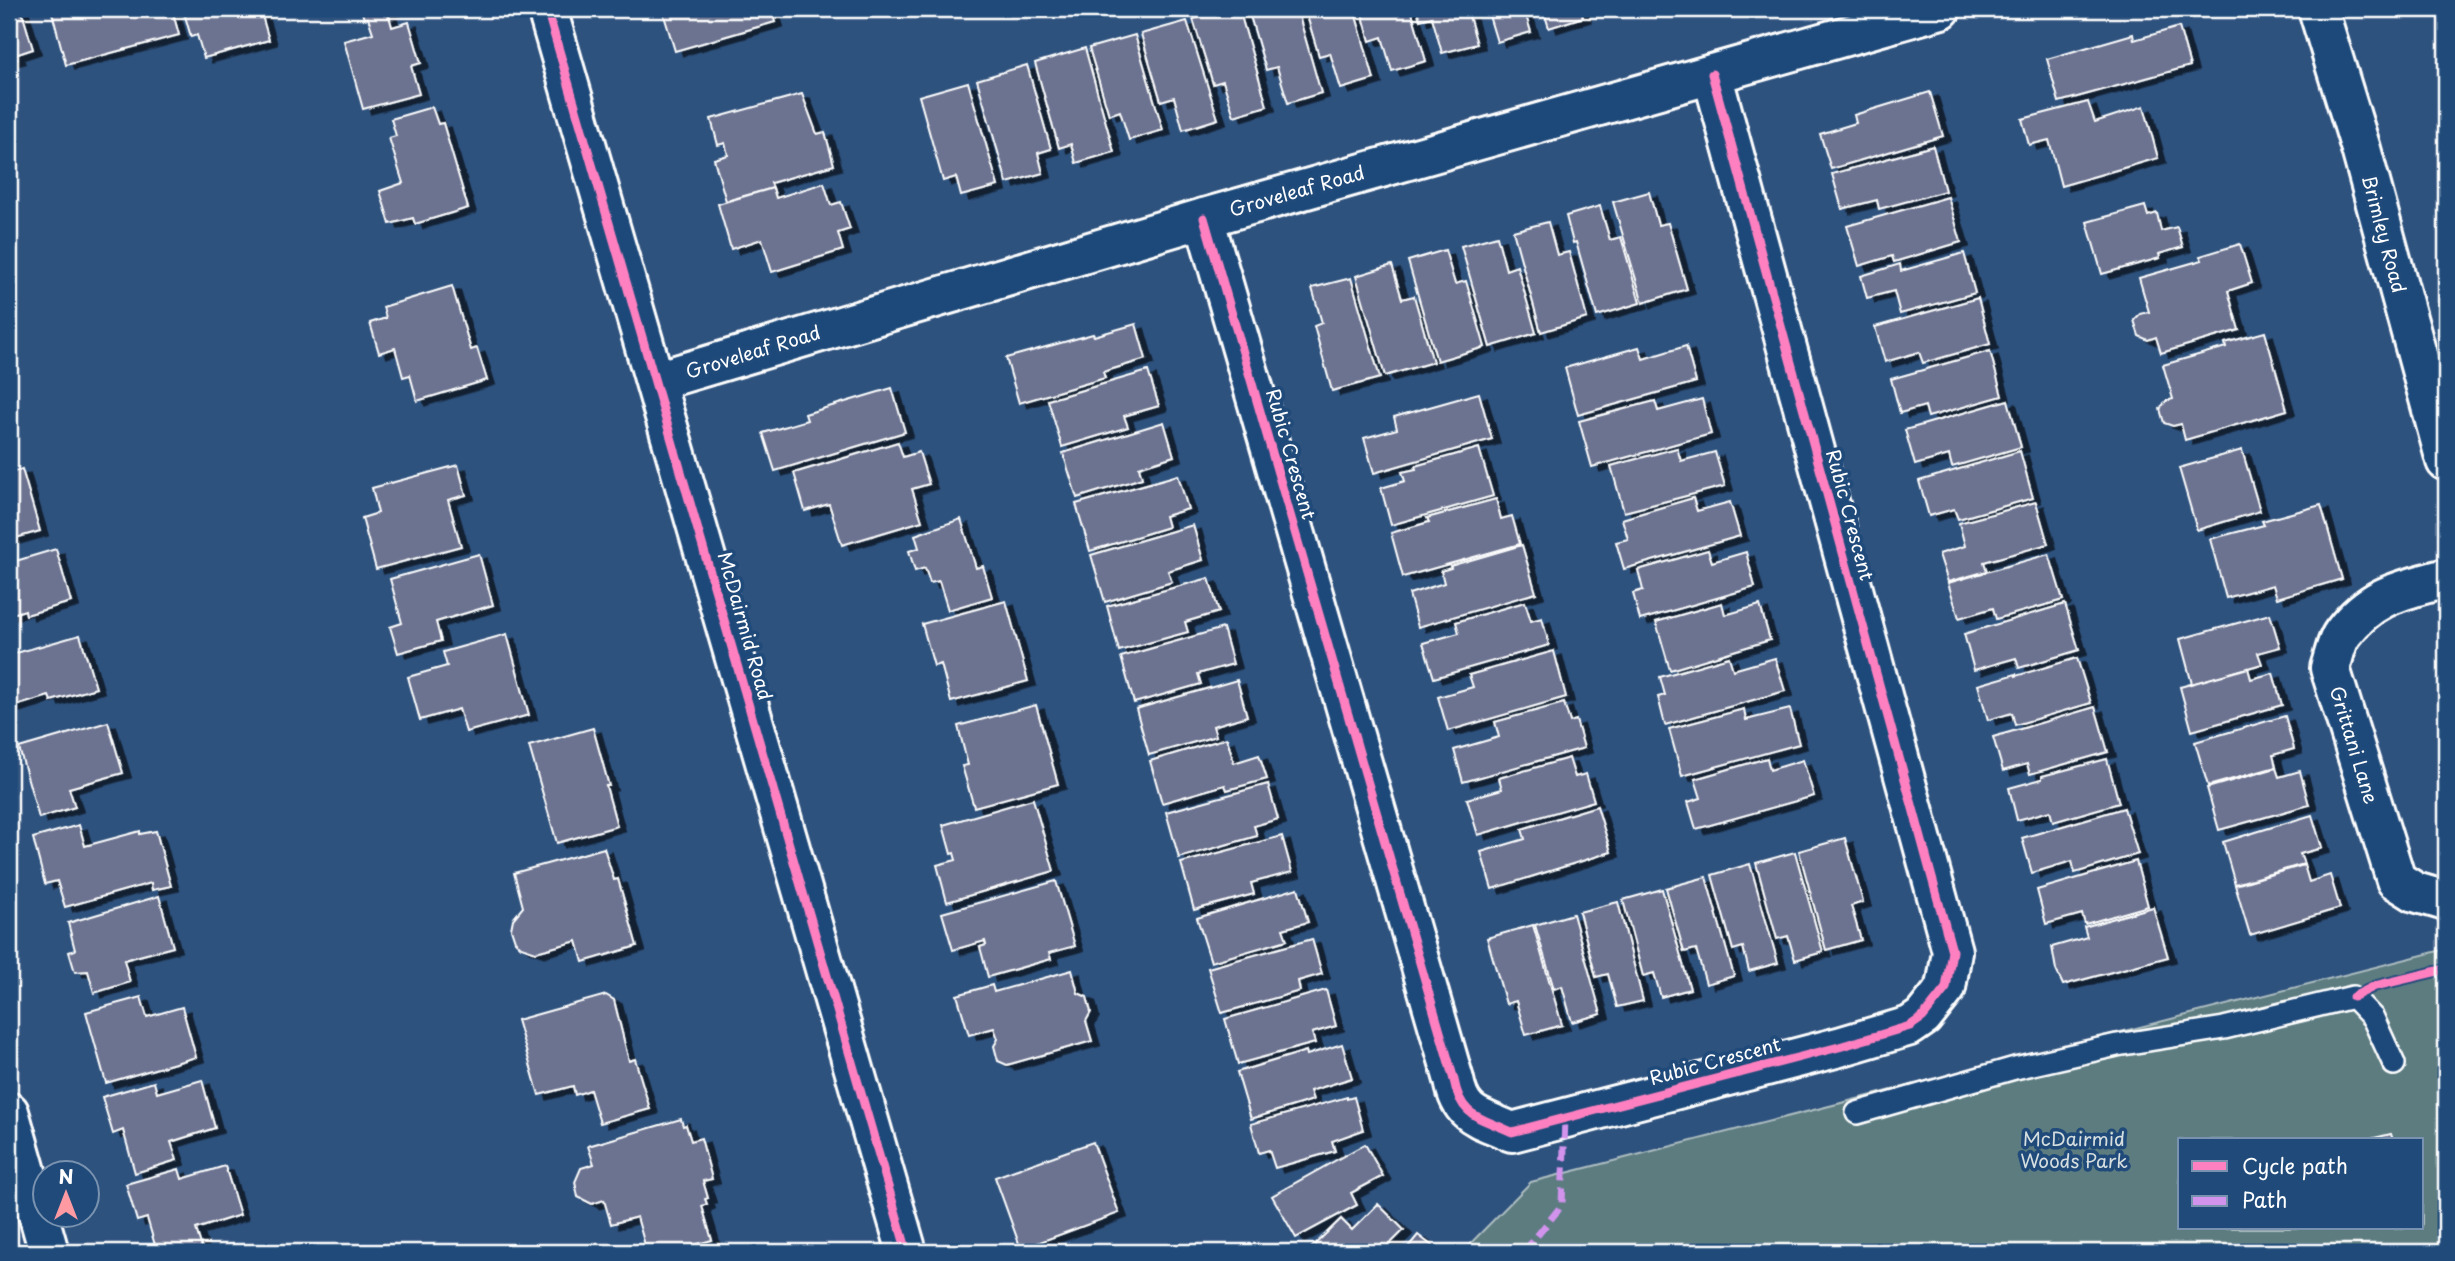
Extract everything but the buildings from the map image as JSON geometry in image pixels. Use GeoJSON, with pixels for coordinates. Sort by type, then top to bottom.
{"type":"FeatureCollection","features":[{"type":"Feature","properties":{"kind":"street","name":"McDairmid Road"},"geometry":{"type":"LineString","coordinates":[[547,9],[907,1252]]}},
{"type":"Feature","properties":{"kind":"street","name":"Groveleaf Road"},"geometry":{"type":"LineString","coordinates":[[656,381],[1205,218],[1941,9]]}},
{"type":"Feature","properties":{"kind":"street","name":"Brimley Road"},"geometry":{"type":"LineString","coordinates":[[2318,9],[2361,149],[2446,461]]}},
{"type":"Feature","properties":{"kind":"street","name":"Rubic Crescent"},"geometry":{"type":"LineString","coordinates":[[1205,218],[1458,1099],[1466,1110],[1512,1132],[1839,1047],[1910,1026],[1923,1017],[1946,988],[1952,951],[1712,75]]}},
{"type":"Feature","properties":{"kind":"street","name":"Grittani Lane"},"geometry":{"type":"LineString","coordinates":[[2446,578],[2394,592],[2374,602],[2342,634],[2330,668],[2396,880],[2414,892],[2446,901]]}},
{"type":"Feature","properties":{"kind":"street"},"geometry":{"type":"LineString","coordinates":[[9,1112],[49,1252]]}},
{"type":"Feature","properties":{"kind":"lane"},"geometry":{"type":"LineString","coordinates":[[1857,1113],[2015,1068],[2117,1045],[2224,1028],[2353,997],[2372,1018],[2393,1064]]}},
{"type":"Feature","properties":{"kind":"green space","name":"McDairmid Woods Park"},"geometry":{"type":"Polygon","coordinates":[[[2446,949],[2446,1252],[1462,1252],[1531,1182],[2446,949]]]}},
{"type":"Feature","properties":{"kind":"marked path"},"geometry":{"type":"LineString","coordinates":[[1524,1252],[1562,1205],[1565,1118]]}},
{"type":"Feature","properties":{"kind":"cycle path"},"geometry":{"type":"LineString","coordinates":[[547,9],[907,1252]]}},
{"type":"Feature","properties":{"kind":"cycle path"},"geometry":{"type":"LineString","coordinates":[[1204,218],[1457,1093],[1467,1109],[1481,1119],[1512,1132],[1839,1047],[1910,1026],[1923,1017],[1946,988],[1952,951],[1712,74]]}},
{"type":"Feature","properties":{"kind":"cycle path"},"geometry":{"type":"LineString","coordinates":[[2353,997],[2375,986],[2446,969]]}}]}
